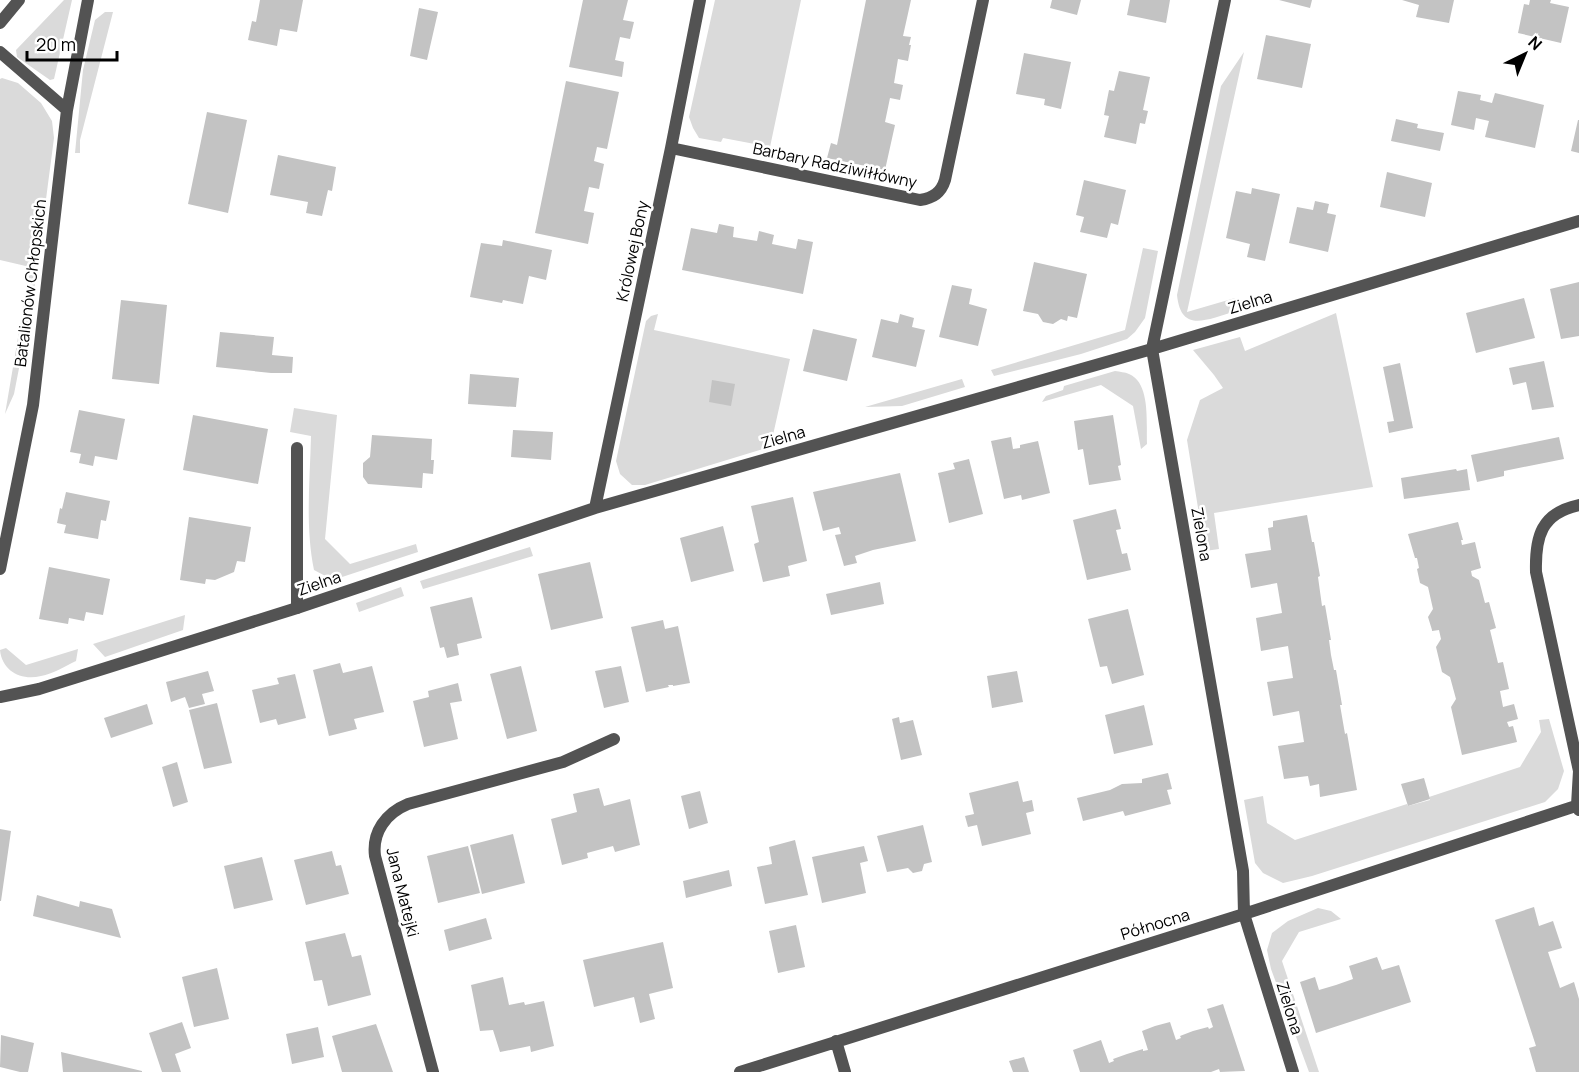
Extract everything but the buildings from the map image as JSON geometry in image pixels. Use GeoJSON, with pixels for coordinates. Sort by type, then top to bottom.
{"type":"FeatureCollection","features":[{"type":"Feature","properties":{"kind":"street"},"geometry":{"type":"LineString","coordinates":[[0,23],[19,0]]}},
{"type":"Feature","properties":{"kind":"street","name":"Batalionów Chłopskich"},"geometry":{"type":"LineString","coordinates":[[0,569],[33,405],[67,110],[88,0]]}},
{"type":"Feature","properties":{"kind":"street","name":"Królowej Bony"},"geometry":{"type":"LineString","coordinates":[[595,508],[700,0]]}},
{"type":"Feature","properties":{"kind":"street","name":"Barbary Radziwiłłówny"},"geometry":{"type":"LineString","coordinates":[[671,148],[920,200],[930,198],[944,186],[983,0]]}},
{"type":"Feature","properties":{"kind":"street","name":"Zielona"},"geometry":{"type":"LineString","coordinates":[[1225,0],[1152,349],[1243,871],[1244,914],[1293,1072]]}},
{"type":"Feature","properties":{"kind":"street"},"geometry":{"type":"LineString","coordinates":[[0,52],[67,110]]}},
{"type":"Feature","properties":{"kind":"street","name":"Zielna"},"geometry":{"type":"LineString","coordinates":[[0,697],[39,689],[297,608],[595,508],[1152,349],[1579,221]]}},
{"type":"Feature","properties":{"kind":"street"},"geometry":{"type":"LineString","coordinates":[[297,447],[297,608]]}},
{"type":"Feature","properties":{"kind":"street"},"geometry":{"type":"LineString","coordinates":[[1578,807],[1579,771],[1536,572],[1536,551],[1543,529],[1551,518],[1566,508],[1579,505]]}},
{"type":"Feature","properties":{"kind":"street","name":"Jana Matejki"},"geometry":{"type":"LineString","coordinates":[[433,1072],[375,856],[375,838],[392,814],[408,804],[563,762],[614,739]]}},
{"type":"Feature","properties":{"kind":"street","name":"Północna"},"geometry":{"type":"LineString","coordinates":[[740,1072],[1578,807]]}},
{"type":"Feature","properties":{"kind":"street"},"geometry":{"type":"LineString","coordinates":[[836,1041],[845,1072]]}},
{"type":"Feature","properties":{"kind":"shaded area"},"geometry":{"type":"Polygon","coordinates":[[[64,0],[72,0],[54,79],[50,80],[17,57],[16,50],[64,0]]]}},
{"type":"Feature","properties":{"kind":"shaded area"},"geometry":{"type":"Polygon","coordinates":[[[715,0],[801,0],[770,147],[723,138],[721,142],[699,138],[693,128],[689,117],[715,0]]]}},
{"type":"Feature","properties":{"kind":"shaded area"},"geometry":{"type":"Polygon","coordinates":[[[105,12],[113,12],[80,140],[80,153],[75,153],[83,70],[95,20],[105,12]]]}},
{"type":"Feature","properties":{"kind":"shaded area"},"geometry":{"type":"Polygon","coordinates":[[[1244,52],[1187,312],[1235,298],[1234,312],[1197,321],[1184,315],[1179,307],[1177,295],[1221,86],[1244,52]]]}},
{"type":"Feature","properties":{"kind":"shaded area"},"geometry":{"type":"Polygon","coordinates":[[[0,79],[18,83],[41,103],[52,121],[54,138],[34,291],[14,394],[5,414],[30,267],[0,260],[0,79]]]}},
{"type":"Feature","properties":{"kind":"shaded area"},"geometry":{"type":"Polygon","coordinates":[[[1143,248],[1158,251],[1145,318],[1127,339],[1081,354],[994,376],[991,370],[1125,330],[1143,248]]]}},
{"type":"Feature","properties":{"kind":"shaded area"},"geometry":{"type":"Polygon","coordinates":[[[1336,313],[1373,487],[1214,513],[1219,549],[1205,551],[1187,440],[1200,400],[1223,388],[1193,350],[1240,337],[1245,351],[1336,313]]]}},
{"type":"Feature","properties":{"kind":"shaded area"},"geometry":{"type":"Polygon","coordinates":[[[658,314],[654,330],[790,359],[773,435],[763,449],[645,485],[632,485],[620,474],[616,461],[646,321],[658,314]]]}},
{"type":"Feature","properties":{"kind":"shaded area"},"geometry":{"type":"Polygon","coordinates":[[[1115,371],[1127,373],[1136,379],[1144,395],[1147,444],[1141,449],[1133,406],[1101,385],[1042,402],[1046,396],[1063,390],[1064,386],[1115,371]]]}},
{"type":"Feature","properties":{"kind":"shaded area"},"geometry":{"type":"Polygon","coordinates":[[[962,379],[965,387],[902,406],[865,407],[962,379]]]}},
{"type":"Feature","properties":{"kind":"shaded area"},"geometry":{"type":"Polygon","coordinates":[[[294,408],[337,415],[325,539],[350,564],[416,544],[418,552],[333,580],[314,570],[309,520],[311,436],[290,432],[294,408]]]}},
{"type":"Feature","properties":{"kind":"shaded area"},"geometry":{"type":"Polygon","coordinates":[[[530,547],[533,556],[423,589],[420,581],[530,547]]]}},
{"type":"Feature","properties":{"kind":"shaded area"},"geometry":{"type":"Polygon","coordinates":[[[401,587],[404,596],[359,612],[356,603],[401,587]]]}},
{"type":"Feature","properties":{"kind":"shaded area"},"geometry":{"type":"Polygon","coordinates":[[[185,615],[183,630],[105,657],[93,644],[185,615]]]}},
{"type":"Feature","properties":{"kind":"shaded area"},"geometry":{"type":"Polygon","coordinates":[[[6,648],[26,665],[78,649],[76,661],[50,674],[26,677],[14,673],[4,664],[0,650],[6,648]]]}},
{"type":"Feature","properties":{"kind":"shaded area"},"geometry":{"type":"Polygon","coordinates":[[[1549,719],[1564,771],[1558,789],[1545,802],[1312,876],[1283,883],[1263,873],[1255,863],[1244,800],[1263,796],[1267,823],[1295,840],[1407,804],[1408,806],[1430,800],[1429,797],[1520,767],[1541,732],[1539,720],[1549,719]]]}},
{"type":"Feature","properties":{"kind":"shaded area"},"geometry":{"type":"Polygon","coordinates":[[[1318,908],[1331,911],[1341,919],[1299,932],[1282,961],[1319,1072],[1309,1072],[1271,969],[1267,950],[1272,933],[1288,921],[1318,908]]]}}]}
